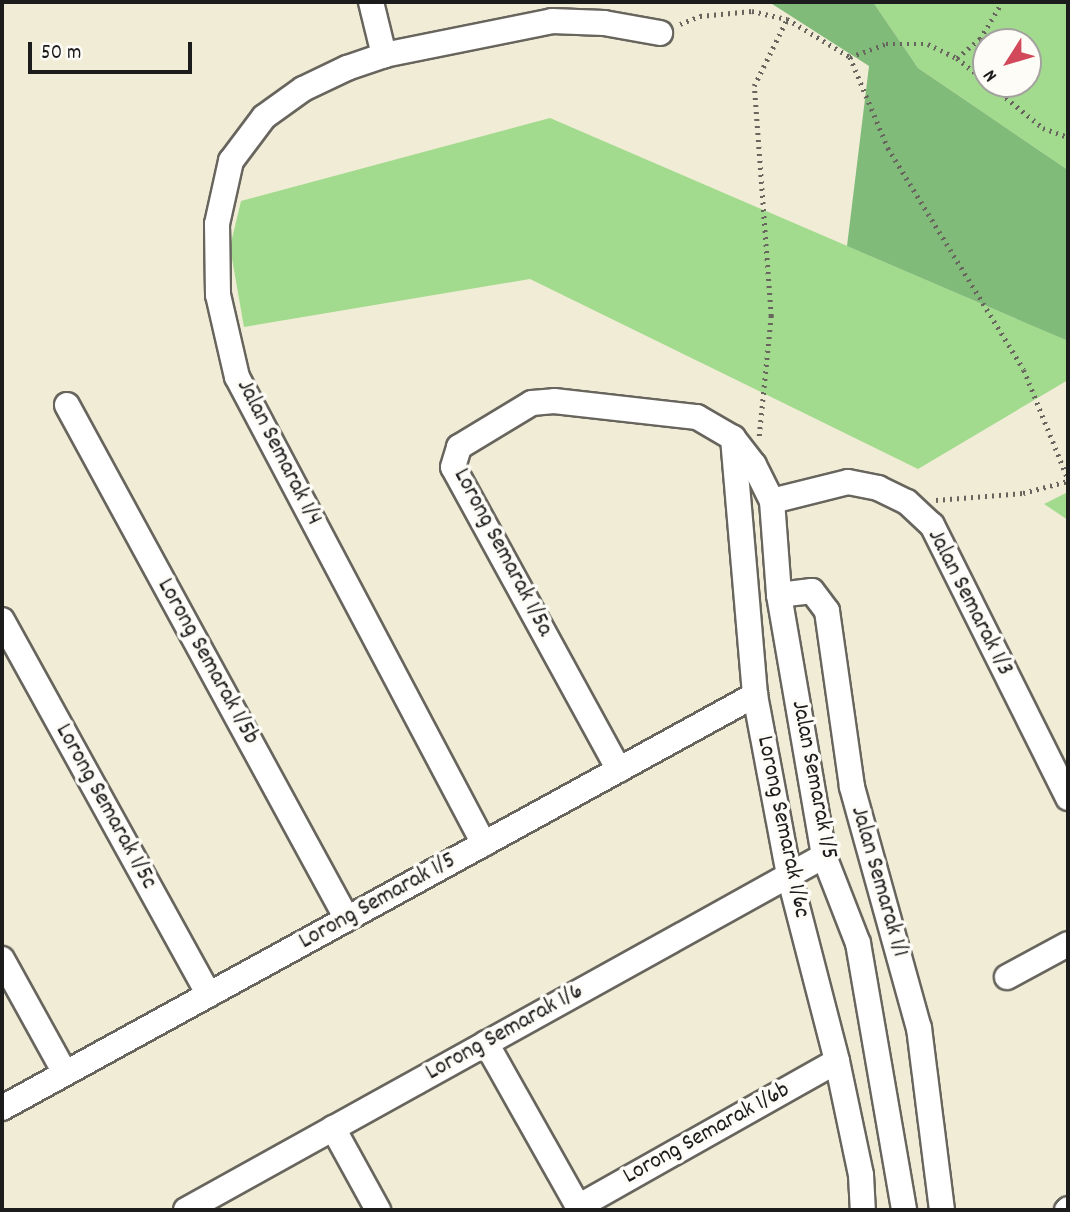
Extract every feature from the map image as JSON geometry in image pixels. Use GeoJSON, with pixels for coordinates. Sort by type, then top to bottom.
{"type":"FeatureCollection","features":[{"type":"Feature","properties":{"kind":"street"},"geometry":{"type":"LineString","coordinates":[[371,2],[384,55]]}},
{"type":"Feature","properties":{"kind":"street","name":"Jalan Semarak 1/4"},"geometry":{"type":"LineString","coordinates":[[484,844],[237,377],[218,295],[217,224],[231,160],[264,117],[303,89],[384,55],[550,12],[660,33]]}},
{"type":"Feature","properties":{"kind":"street","name":"Lorong Semarak 1/5a"},"geometry":{"type":"LineString","coordinates":[[619,770],[453,467],[453,456],[459,447],[515,410],[554,401],[697,417],[733,438]]}},
{"type":"Feature","properties":{"kind":"street","name":"Lorong Semarak 1/5b"},"geometry":{"type":"LineString","coordinates":[[67,405],[347,919]]}},
{"type":"Feature","properties":{"kind":"street","name":"Jalan Semarak 1/5"},"geometry":{"type":"LineString","coordinates":[[733,438],[754,465],[772,501],[779,595],[824,856],[858,943],[904,1210]]}},
{"type":"Feature","properties":{"kind":"street","name":"Lorong Semarak 1/6c"},"geometry":{"type":"LineString","coordinates":[[733,438],[755,695],[789,875],[837,1061],[861,1175],[863,1210]]}},
{"type":"Feature","properties":{"kind":"street","name":"Jalan Semarak 1/3"},"geometry":{"type":"LineString","coordinates":[[772,501],[848,482],[878,488],[907,502],[932,526],[1068,798]]}},
{"type":"Feature","properties":{"kind":"street","name":"Jalan Semarak 1/1"},"geometry":{"type":"LineString","coordinates":[[779,595],[813,591],[827,611],[852,787],[919,1028],[942,1210]]}},
{"type":"Feature","properties":{"kind":"street","name":"Lorong Semarak 1/5c"},"geometry":{"type":"LineString","coordinates":[[2,620],[209,995]]}},
{"type":"Feature","properties":{"kind":"street","name":"Lorong Semarak 1/5"},"geometry":{"type":"LineString","coordinates":[[2,1108],[755,695]]}},
{"type":"Feature","properties":{"kind":"street","name":"Lorong Semarak 1/6"},"geometry":{"type":"LineString","coordinates":[[186,1210],[824,856]]}},
{"type":"Feature","properties":{"kind":"street"},"geometry":{"type":"LineString","coordinates":[[1007,977],[1068,944]]}},
{"type":"Feature","properties":{"kind":"street"},"geometry":{"type":"LineString","coordinates":[[2,959],[65,1073]]}},
{"type":"Feature","properties":{"kind":"street"},"geometry":{"type":"LineString","coordinates":[[486,1043],[579,1208]]}},
{"type":"Feature","properties":{"kind":"street","name":"Lorong Semarak 1/6b"},"geometry":{"type":"LineString","coordinates":[[579,1208],[837,1061]]}},
{"type":"Feature","properties":{"kind":"street"},"geometry":{"type":"LineString","coordinates":[[333,1128],[378,1210]]}},
{"type":"Feature","properties":{"kind":"path"},"geometry":{"type":"LineString","coordinates":[[957,58],[980,38],[1002,2]]}},
{"type":"Feature","properties":{"kind":"path"},"geometry":{"type":"LineString","coordinates":[[660,33],[700,16],[752,11],[787,19],[850,57],[888,148],[1024,370],[1068,480],[1023,493],[907,502]]}},
{"type":"Feature","properties":{"kind":"path"},"geometry":{"type":"LineString","coordinates":[[754,465],[767,391],[771,316],[754,86],[787,19]]}},
{"type":"Feature","properties":{"kind":"path"},"geometry":{"type":"LineString","coordinates":[[850,57],[886,44],[928,44],[957,58],[1043,128],[1068,137]]}},
{"type":"Feature","properties":{"kind":"green space"},"geometry":{"type":"Polygon","coordinates":[[[769,2],[873,2],[918,68],[1068,170],[1068,341],[847,246],[869,66],[769,2]]]}},
{"type":"Feature","properties":{"kind":"green space"},"geometry":{"type":"Polygon","coordinates":[[[873,2],[1068,2],[1068,170],[918,68],[873,2]]]}},
{"type":"Feature","properties":{"kind":"green space"},"geometry":{"type":"Polygon","coordinates":[[[550,118],[1068,341],[1068,380],[918,469],[530,279],[244,327],[230,247],[241,201],[550,118]]]}},
{"type":"Feature","properties":{"kind":"green space"},"geometry":{"type":"Polygon","coordinates":[[[1068,492],[1068,520],[1044,504],[1068,492]]]}}]}
